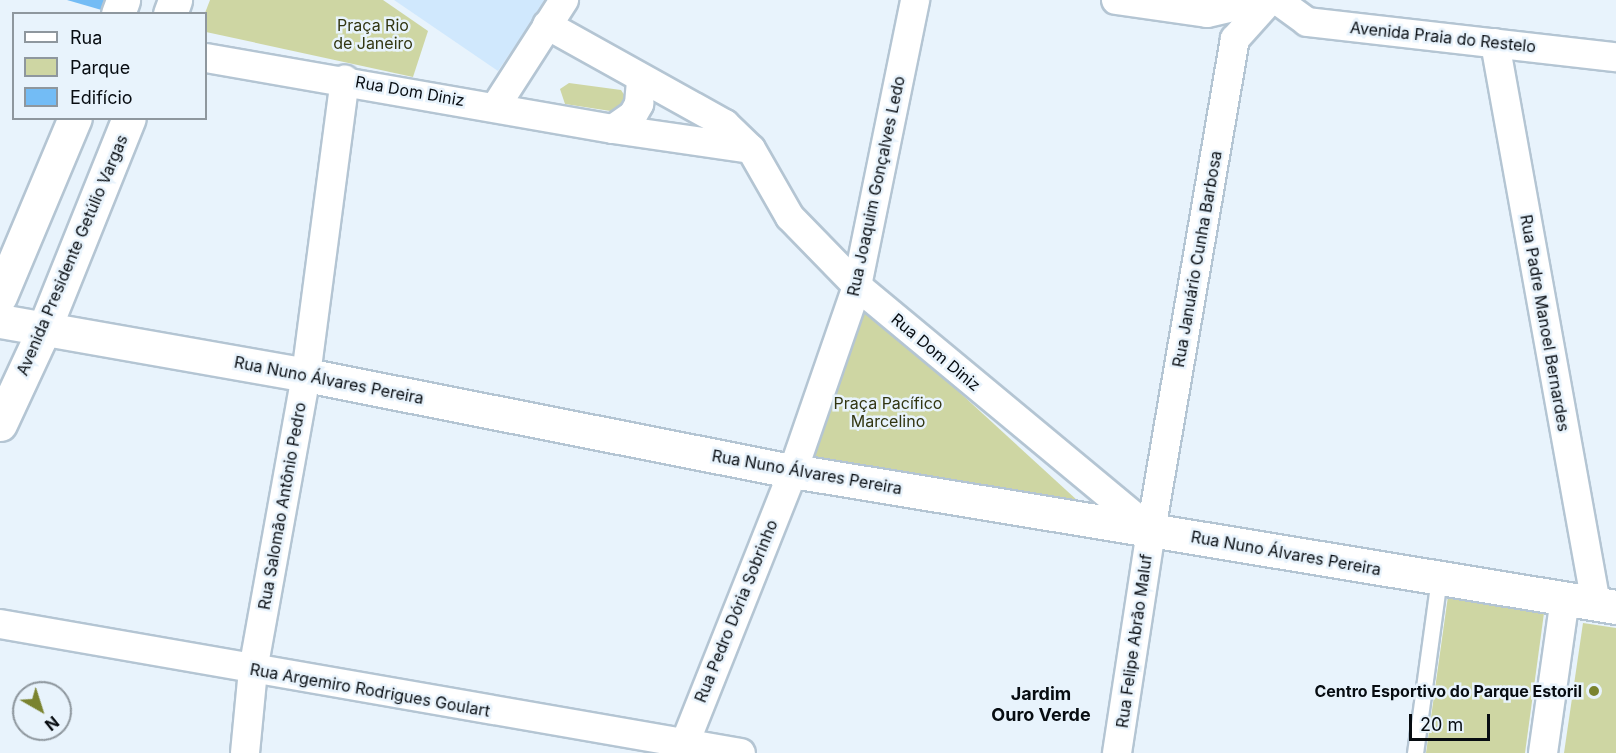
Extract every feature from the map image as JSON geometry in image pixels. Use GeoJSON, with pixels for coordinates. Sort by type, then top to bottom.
{"type":"FeatureCollection","features":[{"type":"Feature","properties":{"kind":"street"},"geometry":{"type":"LineString","coordinates":[[496,106],[564,0]]}},
{"type":"Feature","properties":{"kind":"street","name":"Rua Joaquim Gonçalves Ledo"},"geometry":{"type":"LineString","coordinates":[[793,471],[857,286],[915,0]]}},
{"type":"Feature","properties":{"kind":"street"},"geometry":{"type":"LineString","coordinates":[[1116,0],[1207,14],[1263,0]]}},
{"type":"Feature","properties":{"kind":"street","name":"Rua Januário Cunha Barbosa"},"geometry":{"type":"LineString","coordinates":[[1150,530],[1235,39],[1270,0]]}},
{"type":"Feature","properties":{"kind":"street","name":"Avenida Praia do Restelo"},"geometry":{"type":"LineString","coordinates":[[1277,0],[1307,22],[1616,57]]}},
{"type":"Feature","properties":{"kind":"street","name":"Rua Dom Diniz"},"geometry":{"type":"LineString","coordinates":[[547,26],[641,80],[725,124],[751,148],[790,217],[857,286],[1150,530]]}},
{"type":"Feature","properties":{"kind":"street","name":"Rua Padre Manoel Bernardes"},"geometry":{"type":"LineString","coordinates":[[1495,43],[1592,603],[1544,753]]}},
{"type":"Feature","properties":{"kind":"street","name":"Rua Dom Diniz"},"geometry":{"type":"LineString","coordinates":[[207,58],[496,106],[613,129],[751,148]]}},
{"type":"Feature","properties":{"kind":"street","name":"Rua Salomão Antônio Pedro"},"geometry":{"type":"LineString","coordinates":[[245,753],[253,670],[306,375],[345,80]]}},
{"type":"Feature","properties":{"kind":"street"},"geometry":{"type":"LineString","coordinates":[[613,129],[633,115],[639,104],[641,80]]}},
{"type":"Feature","properties":{"kind":"street"},"geometry":{"type":"LineString","coordinates":[[0,296],[74,120]]}},
{"type":"Feature","properties":{"kind":"street","name":"Avenida Presidente Getúlio Vargas"},"geometry":{"type":"LineString","coordinates":[[0,424],[44,329],[128,120]]}},
{"type":"Feature","properties":{"kind":"street","name":"Rua Nuno Álvares Pereira"},"geometry":{"type":"LineString","coordinates":[[0,321],[306,375],[793,471],[1592,603]]}},
{"type":"Feature","properties":{"kind":"street","name":"Rua Pedro Dória Sobrinho"},"geometry":{"type":"LineString","coordinates":[[682,748],[793,471]]}},
{"type":"Feature","properties":{"kind":"street","name":"Rua Felipe Abrão Maluf"},"geometry":{"type":"LineString","coordinates":[[1117,753],[1150,530]]}},
{"type":"Feature","properties":{"kind":"street","name":"Rua Argemiro Rodrigues Goulart"},"geometry":{"type":"LineString","coordinates":[[0,624],[682,748],[741,753]]}},
{"type":"Feature","properties":{"kind":"lane"},"geometry":{"type":"LineString","coordinates":[[1415,753],[1439,578]]}},
{"type":"Feature","properties":{"kind":"shaded area"},"geometry":{"type":"Polygon","coordinates":[[[394,0],[546,0],[498,71],[394,0]]]}},
{"type":"Feature","properties":{"kind":"green space","name":"Praça Rio de Janeiro"},"geometry":{"type":"Polygon","coordinates":[[[210,0],[383,0],[428,31],[413,77],[207,32],[205,12],[210,0]]]}},
{"type":"Feature","properties":{"kind":"green space"},"geometry":{"type":"Polygon","coordinates":[[[569,83],[621,90],[627,99],[617,112],[565,104],[560,89],[569,83]]]}},
{"type":"Feature","properties":{"kind":"green space","name":"Praça Pacífico Marcelino"},"geometry":{"type":"Polygon","coordinates":[[[861,302],[1078,501],[805,462],[861,302]]]}},
{"type":"Feature","properties":{"kind":"green space"},"geometry":{"type":"Polygon","coordinates":[[[1448,596],[1544,613],[1525,753],[1426,753],[1448,596]]]}},
{"type":"Feature","properties":{"kind":"green space","name":"Centro Esportivo do Parque Estoril"},"geometry":{"type":"Polygon","coordinates":[[[1583,623],[1616,628],[1616,753],[1564,753],[1583,623]]]}},
{"type":"Feature","properties":{"kind":"building"},"geometry":{"type":"Polygon","coordinates":[[[67,0],[108,0],[105,11],[67,0]]]}},
{"type":"Feature","properties":{"kind":"place","name":"Centro Esportivo do Parque Estoril"},"geometry":{"type":"Point","coordinates":[1594,691]}},
{"type":"Feature","properties":{"kind":"district","name":"Jardim Ouro Verde"},"geometry":{"type":"Point","coordinates":[1041,705]}}]}
